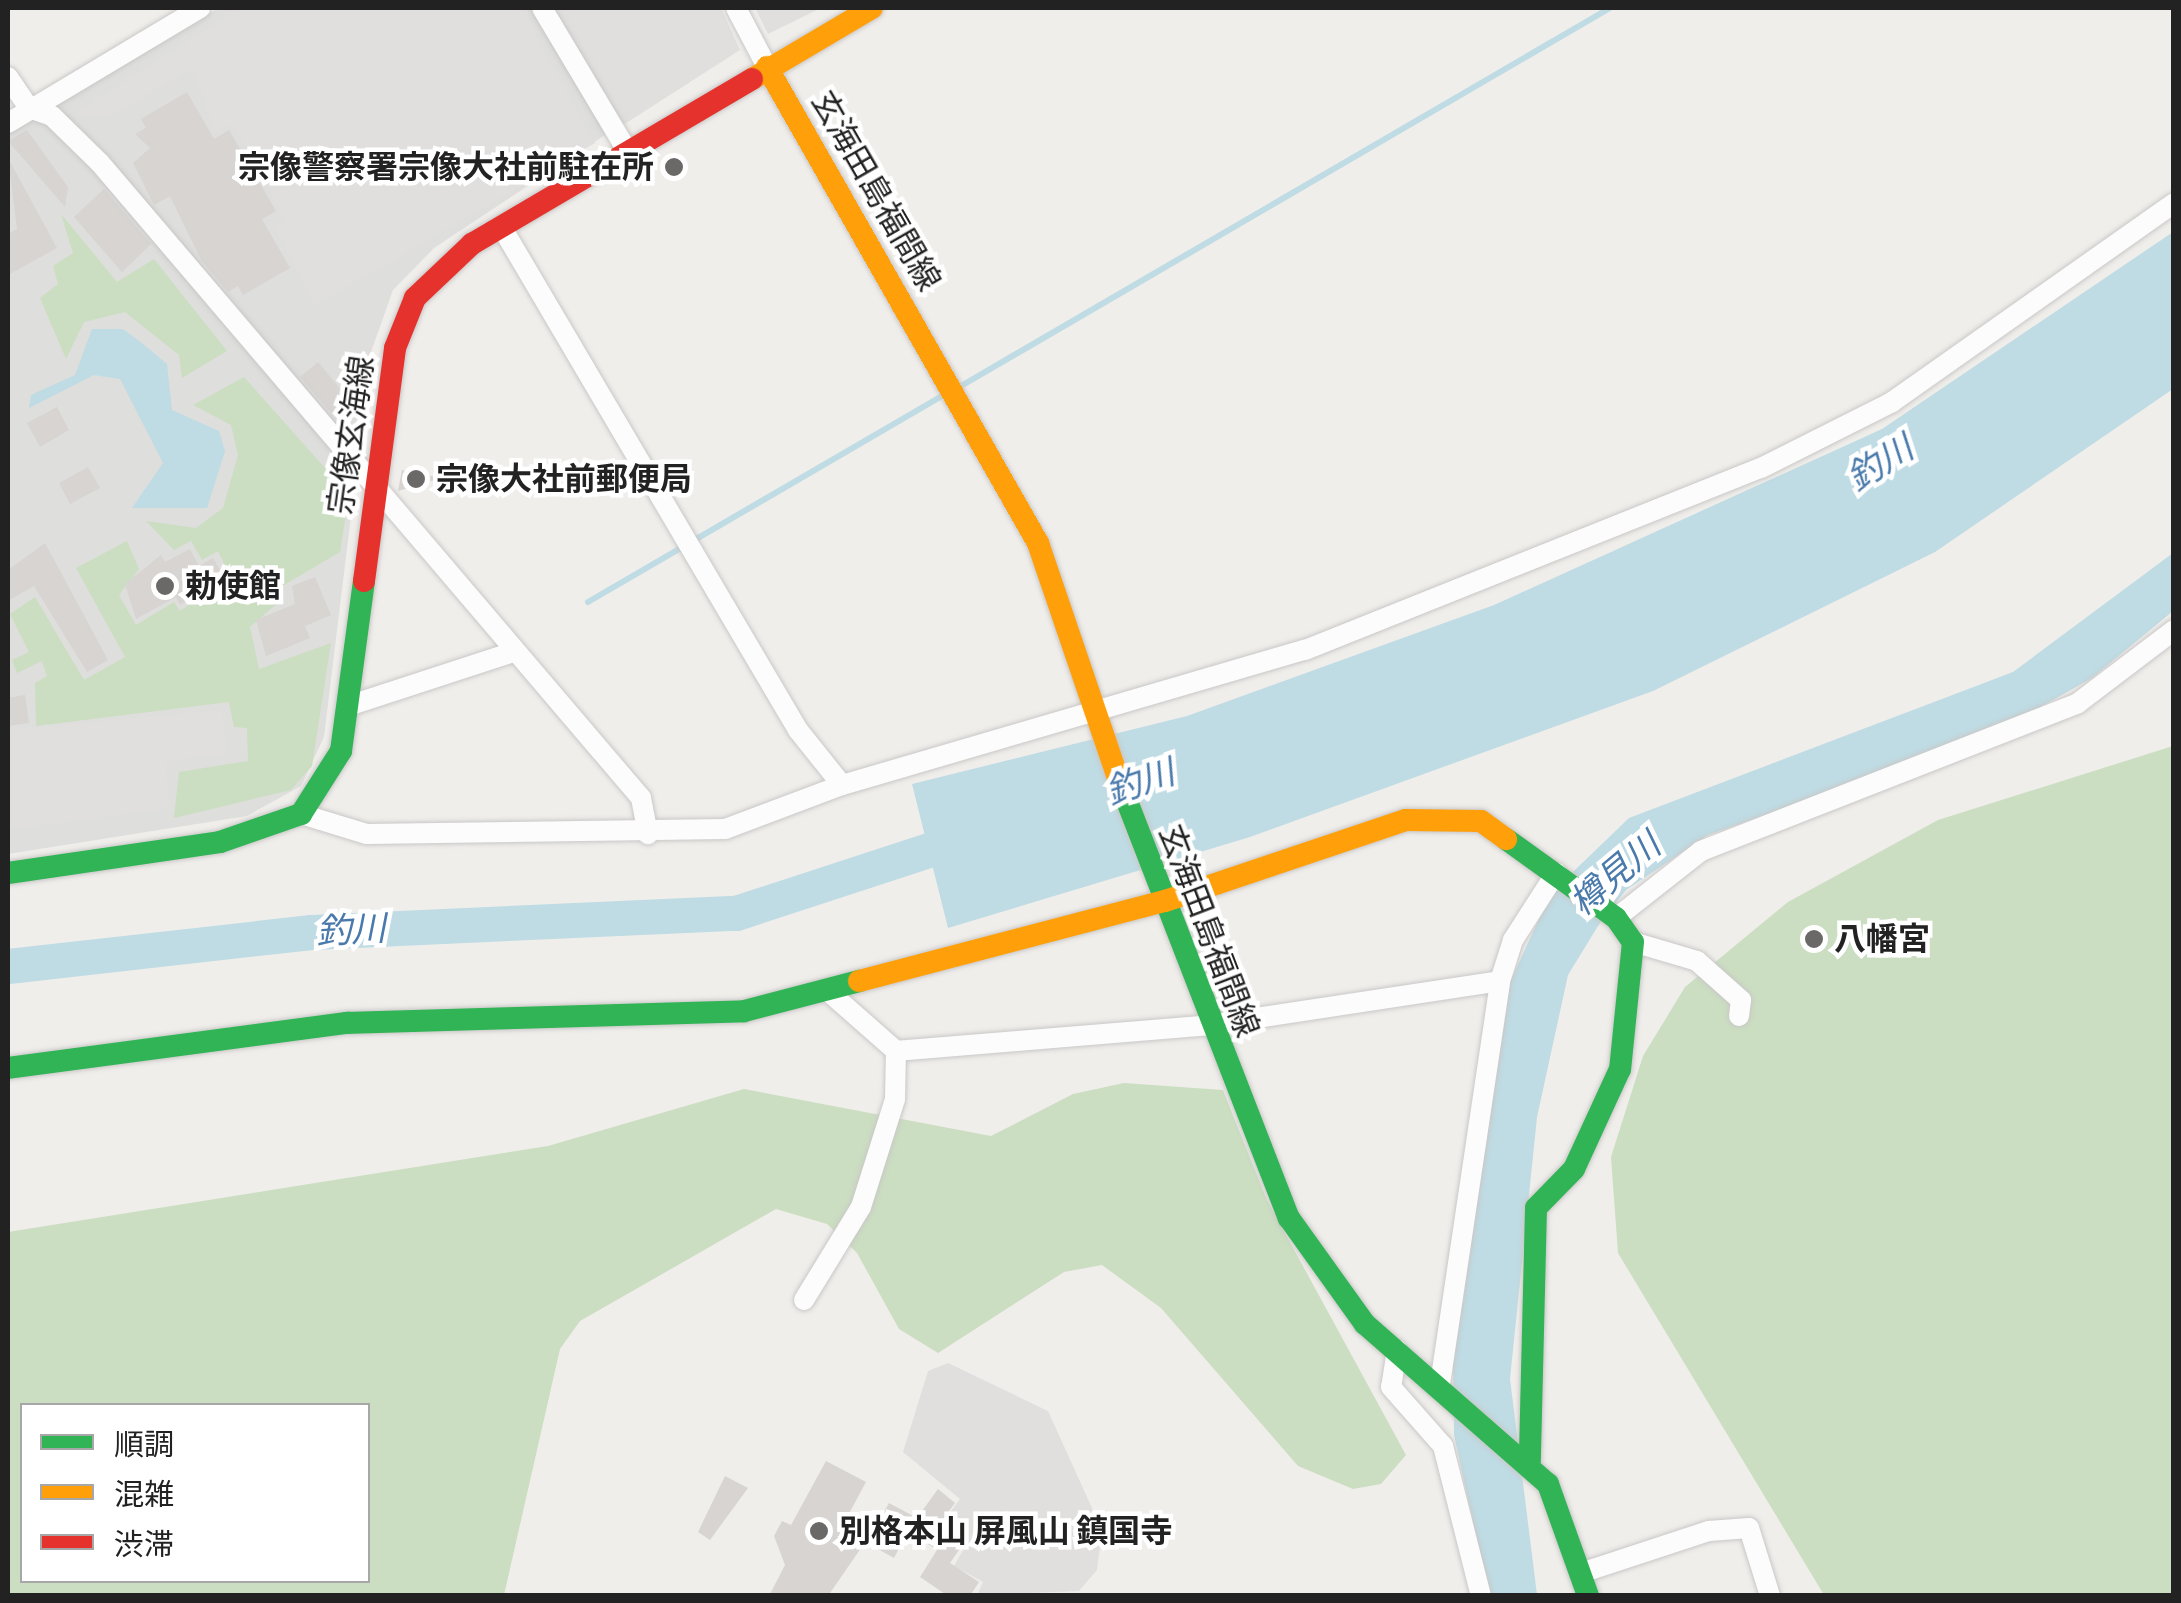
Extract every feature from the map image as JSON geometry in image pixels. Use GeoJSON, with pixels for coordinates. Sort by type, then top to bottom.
{"type":"FeatureCollection","features":[{"type":"Feature","properties":{"kind":"main road","name":"宗像玄海線"},"geometry":{"type":"LineString","coordinates":[[300,814],[333,774],[348,706],[402,321],[433,272],[626,150],[872,8]]}},
{"type":"Feature","properties":{"kind":"main road","name":"玄海田島福間線"},"geometry":{"type":"LineString","coordinates":[[767,67],[1038,543],[1098,721],[1210,1026],[1312,1259],[1397,1350],[1524,1455],[1562,1508],[1586,1584]]}},
{"type":"Feature","properties":{"kind":"main road"},"geometry":{"type":"LineString","coordinates":[[8,873],[220,842],[300,814]]}},
{"type":"Feature","properties":{"kind":"main road"},"geometry":{"type":"LineString","coordinates":[[8,1068],[347,1023],[694,1016],[828,991],[1164,901],[1430,814],[1481,821],[1616,918],[1633,942],[1620,1069],[1574,1169],[1536,1208],[1524,1455]]}},
{"type":"Feature","properties":{"kind":"street"},"geometry":{"type":"LineString","coordinates":[[8,123],[200,8]]}},
{"type":"Feature","properties":{"kind":"street"},"geometry":{"type":"LineString","coordinates":[[542,8],[626,150]]}},
{"type":"Feature","properties":{"kind":"street"},"geometry":{"type":"LineString","coordinates":[[736,8],[767,67]]}},
{"type":"Feature","properties":{"kind":"street"},"geometry":{"type":"LineString","coordinates":[[8,77],[30,108],[52,116],[100,163],[641,798],[648,834]]}},
{"type":"Feature","properties":{"kind":"street"},"geometry":{"type":"LineString","coordinates":[[300,814],[367,834],[648,834],[725,829],[842,785],[1098,721],[1454,596],[1761,468],[1953,364],[2174,203]]}},
{"type":"Feature","properties":{"kind":"street"},"geometry":{"type":"LineString","coordinates":[[501,226],[798,730],[842,785]]}},
{"type":"Feature","properties":{"kind":"street"},"geometry":{"type":"LineString","coordinates":[[1616,918],[1701,850],[2078,703],[2174,630]]}},
{"type":"Feature","properties":{"kind":"street"},"geometry":{"type":"LineString","coordinates":[[348,706],[513,652]]}},
{"type":"Feature","properties":{"kind":"street"},"geometry":{"type":"LineString","coordinates":[[1445,1388],[1500,981],[1513,940],[1562,876]]}},
{"type":"Feature","properties":{"kind":"street"},"geometry":{"type":"LineString","coordinates":[[1633,942],[1697,961],[1740,1000],[1739,1016]]}},
{"type":"Feature","properties":{"kind":"street"},"geometry":{"type":"LineString","coordinates":[[828,991],[896,1051],[1210,1026],[1500,981]]}},
{"type":"Feature","properties":{"kind":"street"},"geometry":{"type":"LineString","coordinates":[[804,1300],[861,1207],[895,1098],[896,1051]]}},
{"type":"Feature","properties":{"kind":"street"},"geometry":{"type":"LineString","coordinates":[[1397,1350],[1391,1387],[1443,1446],[1481,1596]]}},
{"type":"Feature","properties":{"kind":"street"},"geometry":{"type":"LineString","coordinates":[[1586,1584],[1709,1531],[1749,1528],[1770,1596]]}},
{"type":"Feature","properties":{"kind":"shaded area"},"geometry":{"type":"Polygon","coordinates":[[[219,8],[536,8],[608,133],[434,248],[393,290],[371,352],[324,737],[301,786],[247,816],[8,854],[8,133],[219,8]]]}},
{"type":"Feature","properties":{"kind":"shaded area"},"geometry":{"type":"Polygon","coordinates":[[[241,8],[521,8],[595,143],[314,306],[274,225],[285,219],[232,124],[215,133],[193,68],[107,118],[73,114],[241,8]]]}},
{"type":"Feature","properties":{"kind":"shaded area"},"geometry":{"type":"Polygon","coordinates":[[[551,8],[721,8],[740,50],[620,127],[551,8]]]}},
{"type":"Feature","properties":{"kind":"shaded area"},"geometry":{"type":"Polygon","coordinates":[[[755,8],[821,8],[768,34],[755,8]]]}},
{"type":"Feature","properties":{"kind":"shaded area"},"geometry":{"type":"Polygon","coordinates":[[[222,710],[227,753],[165,762],[170,808],[8,830],[8,730],[222,710]]]}},
{"type":"Feature","properties":{"kind":"shaded area"},"geometry":{"type":"Polygon","coordinates":[[[948,1363],[1048,1411],[1102,1530],[1097,1570],[1079,1591],[977,1595],[983,1582],[954,1566],[966,1545],[940,1526],[960,1499],[903,1452],[928,1371],[948,1363]]]}},
{"type":"Feature","properties":{"kind":"green space"},"geometry":{"type":"Polygon","coordinates":[[[61,214],[117,282],[154,259],[227,351],[182,378],[179,355],[125,312],[84,322],[66,359],[40,298],[58,284],[53,266],[73,253],[61,214]]]}},
{"type":"Feature","properties":{"kind":"green space"},"geometry":{"type":"Polygon","coordinates":[[[244,377],[349,495],[340,552],[284,585],[282,599],[250,627],[259,669],[331,643],[312,766],[291,790],[174,818],[179,772],[248,761],[247,728],[234,727],[229,702],[36,726],[35,683],[47,676],[42,661],[17,673],[12,660],[29,652],[10,614],[35,597],[84,680],[125,657],[76,568],[127,541],[139,569],[119,595],[136,625],[174,602],[180,611],[230,576],[218,551],[202,560],[191,541],[174,550],[146,521],[196,528],[223,508],[238,455],[231,425],[193,405],[244,377]]]}},
{"type":"Feature","properties":{"kind":"green space"},"geometry":{"type":"Polygon","coordinates":[[[2173,746],[2173,1595],[1824,1595],[1618,1253],[1611,1157],[1643,1056],[1685,987],[1788,902],[1938,820],[2173,746]]]}},
{"type":"Feature","properties":{"kind":"green space"},"geometry":{"type":"Polygon","coordinates":[[[1124,1083],[1223,1090],[1267,1200],[1406,1455],[1381,1484],[1353,1489],[1298,1466],[1161,1308],[1102,1265],[1064,1272],[938,1353],[899,1329],[857,1253],[827,1224],[776,1209],[580,1321],[560,1349],[504,1595],[8,1596],[8,1232],[548,1146],[744,1089],[991,1136],[1073,1094],[1124,1083]]]}},
{"type":"Feature","properties":{"kind":"water"},"geometry":{"type":"Polygon","coordinates":[[[2173,232],[2173,389],[1935,552],[1653,691],[1250,837],[948,928],[912,784],[1187,716],[1494,605],[1882,429],[2173,232]]]}},
{"type":"Feature","properties":{"kind":"water"},"geometry":{"type":"Polygon","coordinates":[[[92,329],[123,329],[143,344],[167,364],[172,410],[219,431],[225,451],[207,508],[132,508],[163,463],[120,379],[94,375],[29,408],[31,395],[75,375],[92,329]]]}},
{"type":"Feature","properties":{"kind":"water","name":"樽見川"},"geometry":{"type":"Polygon","coordinates":[[[2173,553],[2173,611],[2092,678],[1987,737],[1708,835],[1626,890],[1598,926],[1568,975],[1537,1117],[1510,1379],[1537,1595],[1489,1596],[1454,1435],[1453,1357],[1510,982],[1551,893],[1629,818],[2013,672],[2173,553]]]}},
{"type":"Feature","properties":{"kind":"building"},"geometry":{"type":"Polygon","coordinates":[[[187,92],[214,139],[229,130],[276,211],[262,219],[290,268],[243,295],[238,286],[228,292],[201,260],[170,196],[154,205],[133,163],[150,148],[135,134],[146,128],[141,119],[187,92]]]}},
{"type":"Feature","properties":{"kind":"building"},"geometry":{"type":"Polygon","coordinates":[[[27,130],[68,187],[65,207],[8,141],[27,130]]]}},
{"type":"Feature","properties":{"kind":"building"},"geometry":{"type":"Polygon","coordinates":[[[8,158],[57,248],[8,275],[8,234],[17,229],[8,158]]]}},
{"type":"Feature","properties":{"kind":"building"},"geometry":{"type":"Polygon","coordinates":[[[104,189],[151,244],[122,272],[74,217],[104,189]]]}},
{"type":"Feature","properties":{"kind":"building"},"geometry":{"type":"Polygon","coordinates":[[[318,362],[355,407],[338,421],[300,377],[318,362]]]}},
{"type":"Feature","properties":{"kind":"building"},"geometry":{"type":"Polygon","coordinates":[[[57,407],[69,430],[40,447],[27,423],[57,407]]]}},
{"type":"Feature","properties":{"kind":"building"},"geometry":{"type":"Polygon","coordinates":[[[88,467],[100,488],[70,504],[59,483],[88,467]]]}},
{"type":"Feature","properties":{"kind":"building","name":"宗像大社前郵便局"},"geometry":{"type":"Polygon","coordinates":[[[402,470],[441,478],[398,491],[402,470]]]}},
{"type":"Feature","properties":{"kind":"building"},"geometry":{"type":"Polygon","coordinates":[[[45,543],[108,660],[87,672],[34,586],[8,601],[8,570],[45,543]]]}},
{"type":"Feature","properties":{"kind":"building","name":"勅使館"},"geometry":{"type":"Polygon","coordinates":[[[190,549],[199,566],[213,558],[223,575],[180,605],[176,597],[136,619],[125,584],[161,555],[165,562],[190,549]]]}},
{"type":"Feature","properties":{"kind":"building"},"geometry":{"type":"Polygon","coordinates":[[[315,577],[331,615],[305,626],[310,638],[266,656],[256,620],[295,604],[292,586],[315,577]]]}},
{"type":"Feature","properties":{"kind":"building"},"geometry":{"type":"Polygon","coordinates":[[[25,695],[29,723],[8,726],[8,698],[25,695]]]}},
{"type":"Feature","properties":{"kind":"building","name":"別格本山 屏風山 鎮国寺"},"geometry":{"type":"Polygon","coordinates":[[[826,1461],[866,1482],[845,1521],[870,1535],[828,1596],[769,1596],[785,1565],[774,1536],[782,1521],[791,1525],[826,1461]]]}},
{"type":"Feature","properties":{"kind":"building"},"geometry":{"type":"Polygon","coordinates":[[[725,1476],[748,1488],[710,1540],[698,1532],[725,1476]]]}},
{"type":"Feature","properties":{"kind":"building"},"geometry":{"type":"Polygon","coordinates":[[[938,1489],[955,1503],[935,1530],[961,1547],[950,1563],[979,1582],[970,1596],[948,1596],[920,1577],[937,1550],[908,1531],[894,1558],[867,1543],[889,1503],[917,1518],[938,1489]]]}},
{"type":"Feature","properties":{"kind":"waterway"},"geometry":{"type":"LineString","coordinates":[[961,386],[1610,8]]}},
{"type":"Feature","properties":{"kind":"waterway"},"geometry":{"type":"LineString","coordinates":[[588,602],[946,394]]}},
{"type":"Feature","properties":{"kind":"waterway","name":"釣川"},"geometry":{"type":"LineString","coordinates":[[8,966],[311,932],[736,913],[972,836]]}},
{"type":"Feature","properties":{"kind":"traffic: fast"},"geometry":{"type":"LineString","coordinates":[[8,873],[220,842],[301,814],[341,751],[364,581]]}},
{"type":"Feature","properties":{"kind":"traffic: fast"},"geometry":{"type":"LineString","coordinates":[[1118,778],[1289,1218],[1365,1324],[1548,1484],[1588,1596]]}},
{"type":"Feature","properties":{"kind":"traffic: fast"},"geometry":{"type":"LineString","coordinates":[[1506,839],[1616,918],[1633,942],[1620,1069],[1574,1169],[1536,1208],[1530,1461]]}},
{"type":"Feature","properties":{"kind":"traffic: fast"},"geometry":{"type":"LineString","coordinates":[[8,1068],[347,1023],[744,1011],[859,981]]}},
{"type":"Feature","properties":{"kind":"traffic: slow"},"geometry":{"type":"LineString","coordinates":[[752,79],[872,8]]}},
{"type":"Feature","properties":{"kind":"traffic: slow"},"geometry":{"type":"LineString","coordinates":[[767,67],[1038,543],[1118,778]]}},
{"type":"Feature","properties":{"kind":"traffic: slow"},"geometry":{"type":"LineString","coordinates":[[859,981],[1165,901],[1406,820],[1481,821],[1506,839]]}},
{"type":"Feature","properties":{"kind":"traffic: jam"},"geometry":{"type":"LineString","coordinates":[[364,581],[395,348],[415,298],[472,244],[752,79]]}},
{"type":"Feature","properties":{"kind":"place","name":"宗像警察署宗像大社前駐在所"},"geometry":{"type":"Point","coordinates":[674,167]}},
{"type":"Feature","properties":{"kind":"place","name":"宗像大社前郵便局"},"geometry":{"type":"Point","coordinates":[416,479]}},
{"type":"Feature","properties":{"kind":"place","name":"勅使館"},"geometry":{"type":"Point","coordinates":[165,586]}},
{"type":"Feature","properties":{"kind":"place","name":"八幡宮"},"geometry":{"type":"Point","coordinates":[1814,939]}},
{"type":"Feature","properties":{"kind":"place","name":"別格本山 屏風山 鎮国寺"},"geometry":{"type":"Point","coordinates":[819,1531]}}]}
